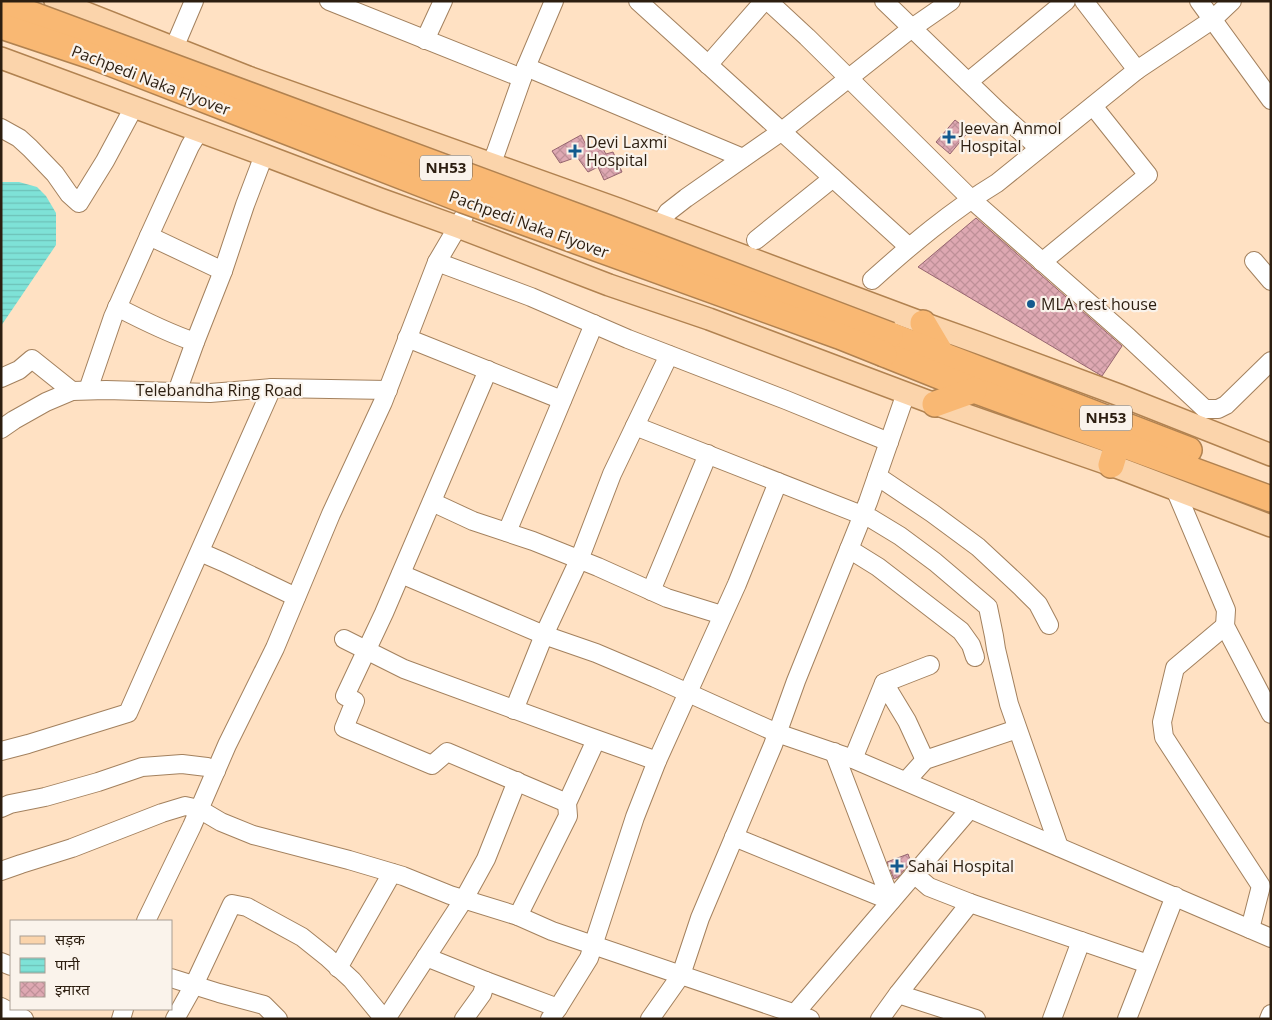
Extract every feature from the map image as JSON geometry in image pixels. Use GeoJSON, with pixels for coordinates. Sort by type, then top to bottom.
{"type":"FeatureCollection","features":[{"type":"Feature","properties":{"kind":"highway","name":"Pachpedi Naka Flyover"},"geometry":{"type":"LineString","coordinates":[[1,3],[589,221],[887,344],[974,390]]}},
{"type":"Feature","properties":{"kind":"highway","name":"Pachpedi Naka Flyover"},"geometry":{"type":"LineString","coordinates":[[1,26],[97,58],[463,200],[839,336],[942,355]]}},
{"type":"Feature","properties":{"kind":"highway"},"geometry":{"type":"LineString","coordinates":[[922,323],[942,355]]}},
{"type":"Feature","properties":{"kind":"highway","name":"NH53"},"geometry":{"type":"LineString","coordinates":[[942,355],[1271,480]]}},
{"type":"Feature","properties":{"kind":"highway"},"geometry":{"type":"LineString","coordinates":[[935,404],[974,390]]}},
{"type":"Feature","properties":{"kind":"highway","name":"NH53"},"geometry":{"type":"LineString","coordinates":[[974,390],[1271,499]]}},
{"type":"Feature","properties":{"kind":"highway"},"geometry":{"type":"LineString","coordinates":[[1111,465],[1118,442]]}},
{"type":"Feature","properties":{"kind":"main road"},"geometry":{"type":"LineString","coordinates":[[55,1],[257,80],[489,167],[660,225],[1110,392],[1271,455]]}},
{"type":"Feature","properties":{"kind":"main road"},"geometry":{"type":"LineString","coordinates":[[1,58],[380,200],[461,222],[608,284],[718,322],[935,404],[1111,465],[1271,526]]}},
{"type":"Feature","properties":{"kind":"street"},"geometry":{"type":"LineString","coordinates":[[174,48],[194,1]]}},
{"type":"Feature","properties":{"kind":"street"},"geometry":{"type":"LineString","coordinates":[[329,1],[425,40],[524,73],[743,158]]}},
{"type":"Feature","properties":{"kind":"street"},"geometry":{"type":"LineString","coordinates":[[425,40],[443,1]]}},
{"type":"Feature","properties":{"kind":"street"},"geometry":{"type":"LineString","coordinates":[[489,167],[524,73],[554,1]]}},
{"type":"Feature","properties":{"kind":"street"},"geometry":{"type":"LineString","coordinates":[[638,1],[909,248]]}},
{"type":"Feature","properties":{"kind":"street"},"geometry":{"type":"LineString","coordinates":[[708,65],[764,1]]}},
{"type":"Feature","properties":{"kind":"street"},"geometry":{"type":"LineString","coordinates":[[768,1],[971,199],[1206,409],[1218,410],[1226,405],[1271,361]]}},
{"type":"Feature","properties":{"kind":"street"},"geometry":{"type":"LineString","coordinates":[[884,1],[1039,148]]}},
{"type":"Feature","properties":{"kind":"street"},"geometry":{"type":"LineString","coordinates":[[660,225],[668,212],[686,198],[782,132],[912,28],[951,1]]}},
{"type":"Feature","properties":{"kind":"street"},"geometry":{"type":"LineString","coordinates":[[968,82],[1066,1]]}},
{"type":"Feature","properties":{"kind":"street"},"geometry":{"type":"LineString","coordinates":[[1084,1],[1137,70]]}},
{"type":"Feature","properties":{"kind":"street"},"geometry":{"type":"LineString","coordinates":[[1199,1],[1268,90]]}},
{"type":"Feature","properties":{"kind":"street"},"geometry":{"type":"LineString","coordinates":[[872,280],[971,199],[997,184],[1137,70],[1212,20],[1232,1]]}},
{"type":"Feature","properties":{"kind":"street"},"geometry":{"type":"LineString","coordinates":[[1042,262],[1148,175],[1093,106]]}},
{"type":"Feature","properties":{"kind":"street"},"geometry":{"type":"LineString","coordinates":[[1,128],[19,138],[36,153],[68,194],[79,203],[105,161],[134,107]]}},
{"type":"Feature","properties":{"kind":"street"},"geometry":{"type":"LineString","coordinates":[[1,378],[18,370],[32,359],[80,390],[190,146],[199,131]]}},
{"type":"Feature","properties":{"kind":"street"},"geometry":{"type":"LineString","coordinates":[[177,392],[264,155]]}},
{"type":"Feature","properties":{"kind":"street"},"geometry":{"type":"LineString","coordinates":[[756,240],[833,178]]}},
{"type":"Feature","properties":{"kind":"street"},"geometry":{"type":"LineString","coordinates":[[146,920],[200,809],[227,745],[275,648],[331,514],[388,390],[437,262],[461,222]]}},
{"type":"Feature","properties":{"kind":"street"},"geometry":{"type":"LineString","coordinates":[[149,236],[223,271]]}},
{"type":"Feature","properties":{"kind":"street"},"geometry":{"type":"LineString","coordinates":[[1254,261],[1271,281]]}},
{"type":"Feature","properties":{"kind":"street"},"geometry":{"type":"LineString","coordinates":[[437,262],[531,297],[668,355],[889,442]]}},
{"type":"Feature","properties":{"kind":"street"},"geometry":{"type":"LineString","coordinates":[[117,306],[145,322],[195,342]]}},
{"type":"Feature","properties":{"kind":"street"},"geometry":{"type":"LineString","coordinates":[[507,532],[594,324]]}},
{"type":"Feature","properties":{"kind":"street"},"geometry":{"type":"LineString","coordinates":[[407,338],[562,400]]}},
{"type":"Feature","properties":{"kind":"street"},"geometry":{"type":"LineString","coordinates":[[514,710],[544,635],[579,560],[612,474],[668,355]]}},
{"type":"Feature","properties":{"kind":"street"},"geometry":{"type":"LineString","coordinates":[[488,370],[384,613],[345,696],[355,701],[344,728],[432,765],[447,752],[567,803]]}},
{"type":"Feature","properties":{"kind":"street"},"geometry":{"type":"LineString","coordinates":[[1,751],[128,713],[272,388]]}},
{"type":"Feature","properties":{"kind":"street","name":"Telebandha Ring Road"},"geometry":{"type":"LineString","coordinates":[[1,429],[46,402],[80,390],[210,393],[272,388],[388,390]]}},
{"type":"Feature","properties":{"kind":"street"},"geometry":{"type":"LineString","coordinates":[[650,1019],[681,975],[700,918],[777,733],[796,680],[878,476],[906,393]]}},
{"type":"Feature","properties":{"kind":"street"},"geometry":{"type":"LineString","coordinates":[[635,426],[872,519],[900,536],[935,562],[988,607],[1009,704],[1059,847]]}},
{"type":"Feature","properties":{"kind":"street"},"geometry":{"type":"LineString","coordinates":[[651,591],[708,454]]}},
{"type":"Feature","properties":{"kind":"street"},"geometry":{"type":"LineString","coordinates":[[878,476],[978,547],[1038,604],[1049,625]]}},
{"type":"Feature","properties":{"kind":"street"},"geometry":{"type":"LineString","coordinates":[[426,957],[486,981],[554,1013],[589,958],[635,817],[657,761],[736,584],[778,482]]}},
{"type":"Feature","properties":{"kind":"street"},"geometry":{"type":"LineString","coordinates":[[1175,489],[1226,610],[1225,626],[1271,714]]}},
{"type":"Feature","properties":{"kind":"street"},"geometry":{"type":"LineString","coordinates":[[432,502],[473,521],[534,541],[667,598],[722,615]]}},
{"type":"Feature","properties":{"kind":"street"},"geometry":{"type":"LineString","coordinates":[[849,549],[878,568],[961,631],[971,646],[975,657]]}},
{"type":"Feature","properties":{"kind":"street"},"geometry":{"type":"LineString","coordinates":[[200,552],[296,597]]}},
{"type":"Feature","properties":{"kind":"street"},"geometry":{"type":"LineString","coordinates":[[401,574],[544,635],[596,653],[777,733],[853,759],[906,781],[1271,938]]}},
{"type":"Feature","properties":{"kind":"street"},"geometry":{"type":"LineString","coordinates":[[1225,626],[1175,668],[1162,722],[1164,737],[1260,886],[1250,929]]}},
{"type":"Feature","properties":{"kind":"street"},"geometry":{"type":"LineString","coordinates":[[344,639],[404,669],[657,761]]}},
{"type":"Feature","properties":{"kind":"street"},"geometry":{"type":"LineString","coordinates":[[853,759],[884,683],[930,665]]}},
{"type":"Feature","properties":{"kind":"street"},"geometry":{"type":"LineString","coordinates":[[884,683],[907,721],[926,760]]}},
{"type":"Feature","properties":{"kind":"street"},"geometry":{"type":"LineString","coordinates":[[906,781],[926,760],[1017,729]]}},
{"type":"Feature","properties":{"kind":"street"},"geometry":{"type":"LineString","coordinates":[[518,916],[568,816],[567,803],[596,740]]}},
{"type":"Feature","properties":{"kind":"street"},"geometry":{"type":"LineString","coordinates":[[834,752],[891,901]]}},
{"type":"Feature","properties":{"kind":"street"},"geometry":{"type":"LineString","coordinates":[[1,808],[10,804],[45,797],[98,782],[142,767],[182,764],[206,767],[216,771]]}},
{"type":"Feature","properties":{"kind":"street"},"geometry":{"type":"LineString","coordinates":[[175,1019],[194,985],[232,904],[247,907],[302,937],[352,980],[385,1019],[464,899],[486,858],[517,781]]}},
{"type":"Feature","properties":{"kind":"street"},"geometry":{"type":"LineString","coordinates":[[1,871],[72,848],[185,806],[200,809],[222,822],[253,835],[392,873],[518,916],[552,931],[798,1017],[891,901],[970,808]]}},
{"type":"Feature","properties":{"kind":"street"},"geometry":{"type":"LineString","coordinates":[[734,838],[891,901]]}},
{"type":"Feature","properties":{"kind":"street"},"geometry":{"type":"LineString","coordinates":[[338,968],[392,873]]}},
{"type":"Feature","properties":{"kind":"street"},"geometry":{"type":"LineString","coordinates":[[914,874],[929,887],[970,903],[1148,964]]}},
{"type":"Feature","properties":{"kind":"street"},"geometry":{"type":"LineString","coordinates":[[1126,1019],[1174,896]]}},
{"type":"Feature","properties":{"kind":"street"},"geometry":{"type":"LineString","coordinates":[[880,1019],[970,903]]}},
{"type":"Feature","properties":{"kind":"street"},"geometry":{"type":"LineString","coordinates":[[1052,1019],[1081,941]]}},
{"type":"Feature","properties":{"kind":"street"},"geometry":{"type":"LineString","coordinates":[[172,978],[219,994],[264,1005],[278,1019]]}},
{"type":"Feature","properties":{"kind":"street"},"geometry":{"type":"LineString","coordinates":[[464,1019],[482,994],[486,981]]}},
{"type":"Feature","properties":{"kind":"street"},"geometry":{"type":"LineString","coordinates":[[898,994],[976,1019]]}},
{"type":"Feature","properties":{"kind":"street"},"geometry":{"type":"LineString","coordinates":[[1,1007],[24,1019]]}},
{"type":"Feature","properties":{"kind":"street"},"geometry":{"type":"LineString","coordinates":[[1269,1019],[1271,1014]]}},
{"type":"Feature","properties":{"kind":"water"},"geometry":{"type":"Polygon","coordinates":[[[1,182],[19,182],[37,187],[46,196],[56,213],[56,245],[1,326],[1,182]]]}},
{"type":"Feature","properties":{"kind":"building"},"geometry":{"type":"Polygon","coordinates":[[[955,120],[969,131],[950,154],[936,142],[955,120]]]}},
{"type":"Feature","properties":{"kind":"building"},"geometry":{"type":"Polygon","coordinates":[[[581,135],[588,149],[600,144],[606,154],[613,152],[622,172],[604,180],[598,167],[588,172],[577,157],[560,163],[552,151],[581,135]]]}},
{"type":"Feature","properties":{"kind":"building","name":"MLA rest house"},"geometry":{"type":"Polygon","coordinates":[[[976,218],[1122,346],[1102,376],[918,267],[976,218]]]}},
{"type":"Feature","properties":{"kind":"building"},"geometry":{"type":"Polygon","coordinates":[[[908,854],[911,862],[894,879],[887,862],[908,854]]]}},
{"type":"Feature","properties":{"kind":"place","name":"Jeevan Anmol Hospital"},"geometry":{"type":"Point","coordinates":[949,137]}},
{"type":"Feature","properties":{"kind":"place","name":"Devi Laxmi Hospital"},"geometry":{"type":"Point","coordinates":[575,151]}},
{"type":"Feature","properties":{"kind":"place","name":"MLA rest house"},"geometry":{"type":"Point","coordinates":[1031,304]}},
{"type":"Feature","properties":{"kind":"place","name":"Sahai Hospital"},"geometry":{"type":"Point","coordinates":[897,866]}}]}
